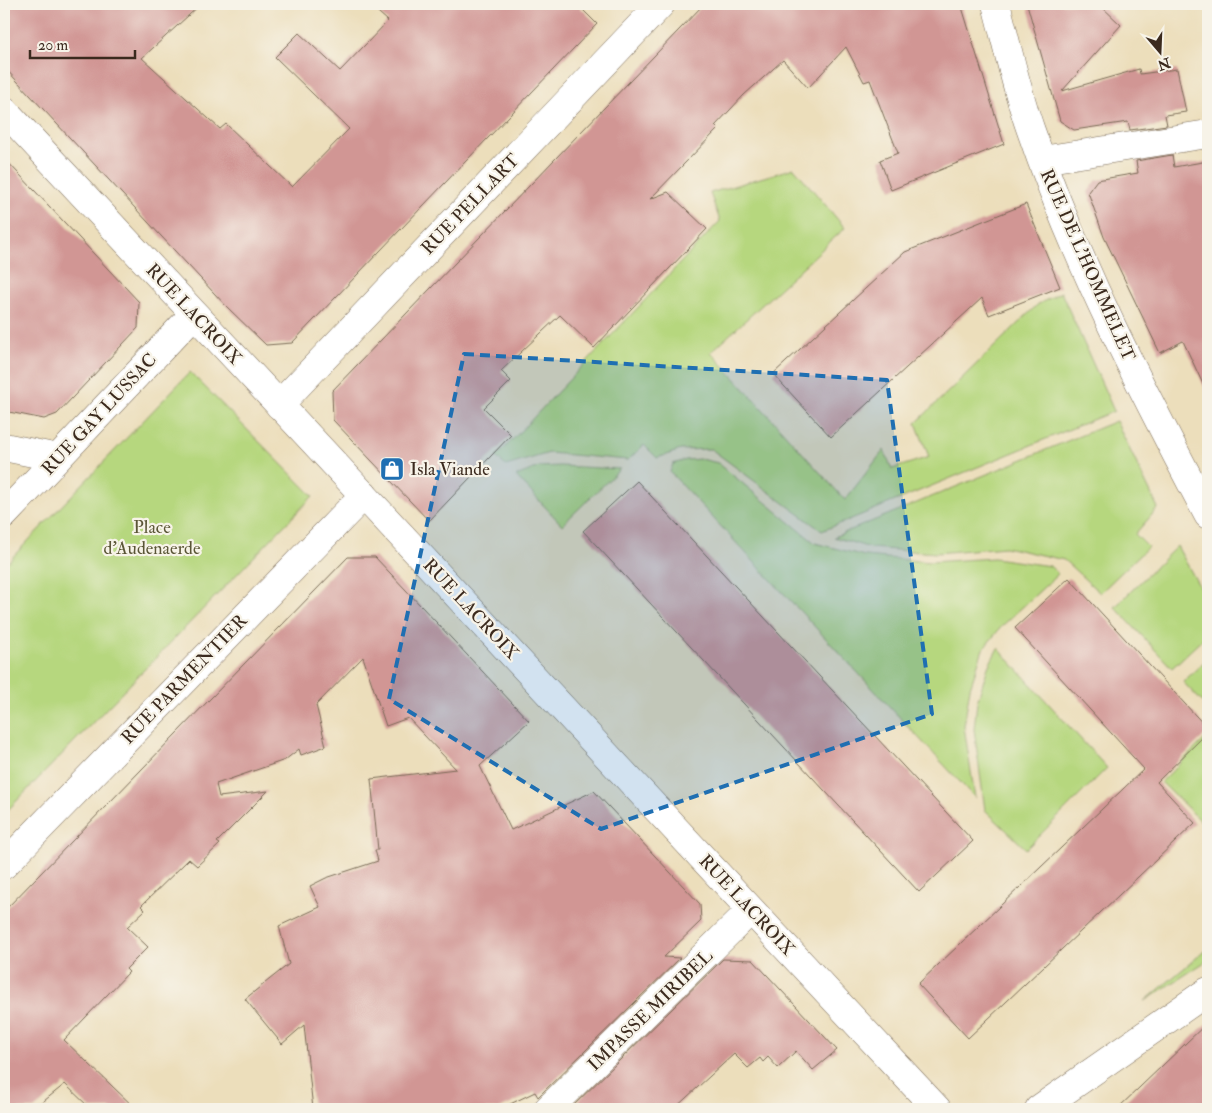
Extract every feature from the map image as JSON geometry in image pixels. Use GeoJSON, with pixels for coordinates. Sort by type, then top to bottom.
{"type":"FeatureCollection","features":[{"type":"Feature","properties":{"kind":"street","name":"RUE PELLART"},"geometry":{"type":"LineString","coordinates":[[279,405],[661,4]]}},
{"type":"Feature","properties":{"kind":"street","name":"RUE DE L'HOMMELET"},"geometry":{"type":"LineString","coordinates":[[996,4],[1023,103],[1042,160],[1070,232],[1107,315],[1208,515]]}},
{"type":"Feature","properties":{"kind":"street","name":"RUE LACROIX"},"geometry":{"type":"LineString","coordinates":[[4,110],[937,1109]]}},
{"type":"Feature","properties":{"kind":"street"},"geometry":{"type":"LineString","coordinates":[[1042,160],[1208,134]]}},
{"type":"Feature","properties":{"kind":"street","name":"RUE GAY LUSSAC"},"geometry":{"type":"LineString","coordinates":[[4,515],[194,314]]}},
{"type":"Feature","properties":{"kind":"street"},"geometry":{"type":"LineString","coordinates":[[4,447],[58,458]]}},
{"type":"Feature","properties":{"kind":"street","name":"RUE PARMENTIER"},"geometry":{"type":"LineString","coordinates":[[4,865],[364,494]]}},
{"type":"Feature","properties":{"kind":"street","name":"IMPASSE MIRIBEL"},"geometry":{"type":"LineString","coordinates":[[548,1109],[751,910]]}},
{"type":"Feature","properties":{"kind":"street"},"geometry":{"type":"LineString","coordinates":[[1039,1109],[1208,992]]}},
{"type":"Feature","properties":{"kind":"highlighted area"},"geometry":{"type":"Polygon","coordinates":[[[464,354],[887,380],[932,714],[601,829],[389,699],[464,354]]]}},
{"type":"Feature","properties":{"kind":"green space"},"geometry":{"type":"Polygon","coordinates":[[[794,168],[845,228],[711,352],[845,500],[884,450],[892,469],[929,457],[916,423],[1037,305],[1061,292],[1114,411],[822,531],[711,449],[681,450],[657,458],[644,445],[628,460],[549,453],[506,466],[496,457],[720,221],[710,193],[794,168]]]}},
{"type":"Feature","properties":{"kind":"green space","name":"Place d'Audenaerde"},"geometry":{"type":"Polygon","coordinates":[[[190,372],[313,496],[4,814],[4,566],[190,372]]]}},
{"type":"Feature","properties":{"kind":"green space"},"geometry":{"type":"Polygon","coordinates":[[[1116,421],[1158,508],[1135,534],[1148,547],[1100,593],[1064,560],[1005,547],[936,553],[870,548],[834,537],[1116,421]]]}},
{"type":"Feature","properties":{"kind":"green space"},"geometry":{"type":"Polygon","coordinates":[[[701,459],[718,463],[815,543],[865,556],[930,562],[994,558],[1050,566],[1058,574],[1002,626],[983,649],[970,688],[964,726],[975,798],[670,472],[673,464],[686,460],[701,459]]]}},
{"type":"Feature","properties":{"kind":"green space"},"geometry":{"type":"Polygon","coordinates":[[[560,466],[620,469],[562,525],[516,476],[539,467],[560,466]]]}},
{"type":"Feature","properties":{"kind":"green space"},"geometry":{"type":"Polygon","coordinates":[[[1177,546],[1208,602],[1208,634],[1172,668],[1115,607],[1177,546]]]}},
{"type":"Feature","properties":{"kind":"green space"},"geometry":{"type":"Polygon","coordinates":[[[998,648],[1107,768],[1026,849],[985,810],[974,729],[977,702],[988,667],[998,648]]]}},
{"type":"Feature","properties":{"kind":"green space"},"geometry":{"type":"Polygon","coordinates":[[[1208,658],[1208,708],[1183,682],[1208,658]]]}},
{"type":"Feature","properties":{"kind":"green space"},"geometry":{"type":"Polygon","coordinates":[[[1208,736],[1208,815],[1202,822],[1161,782],[1208,736]]]}},
{"type":"Feature","properties":{"kind":"green space"},"geometry":{"type":"Polygon","coordinates":[[[1208,948],[1208,960],[1145,1001],[1208,948]]]}},
{"type":"Feature","properties":{"kind":"building"},"geometry":{"type":"Polygon","coordinates":[[[4,4],[201,4],[142,58],[220,129],[226,124],[292,187],[349,129],[275,57],[299,33],[340,71],[388,21],[369,4],[577,4],[597,24],[292,343],[266,345],[227,307],[4,67],[4,4]]]}},
{"type":"Feature","properties":{"kind":"building"},"geometry":{"type":"Polygon","coordinates":[[[704,4],[961,4],[1004,144],[891,190],[880,160],[898,153],[870,80],[864,82],[846,47],[808,88],[783,60],[744,95],[715,126],[718,129],[650,199],[668,192],[707,229],[594,348],[560,315],[501,371],[511,381],[484,408],[511,435],[429,521],[333,420],[332,391],[704,4]]]}},
{"type":"Feature","properties":{"kind":"building"},"geometry":{"type":"Polygon","coordinates":[[[1027,4],[1099,4],[1121,25],[1062,91],[1139,69],[1140,74],[1177,69],[1186,112],[1165,115],[1167,125],[1130,130],[1128,122],[1074,130],[1060,121],[1027,4]]]}},
{"type":"Feature","properties":{"kind":"building"},"geometry":{"type":"Polygon","coordinates":[[[1172,155],[1174,167],[1208,161],[1208,395],[1183,341],[1160,353],[1104,237],[1088,192],[1097,180],[1138,173],[1136,161],[1172,155]]]}},
{"type":"Feature","properties":{"kind":"building"},"geometry":{"type":"Polygon","coordinates":[[[4,158],[139,302],[138,328],[57,414],[44,419],[4,411],[4,158]]]}},
{"type":"Feature","properties":{"kind":"building"},"geometry":{"type":"Polygon","coordinates":[[[1026,204],[1060,287],[989,315],[982,298],[831,437],[773,374],[905,252],[1026,204]]]}},
{"type":"Feature","properties":{"kind":"building"},"geometry":{"type":"Polygon","coordinates":[[[637,481],[973,841],[919,892],[583,531],[637,481]]]}},
{"type":"Feature","properties":{"kind":"building"},"geometry":{"type":"Polygon","coordinates":[[[348,557],[375,557],[529,721],[480,766],[511,830],[594,791],[700,904],[701,921],[664,957],[680,958],[538,1097],[535,1092],[500,1109],[313,1109],[304,1025],[282,1044],[245,999],[289,964],[279,926],[320,907],[310,886],[326,878],[378,861],[375,850],[378,850],[371,779],[456,769],[408,718],[386,726],[363,657],[316,705],[326,746],[301,755],[299,749],[285,760],[216,784],[219,797],[268,791],[217,842],[220,844],[197,866],[189,859],[141,906],[145,910],[127,927],[148,947],[126,969],[129,972],[64,1040],[136,1109],[91,1109],[65,1084],[34,1109],[4,1109],[4,911],[348,557]]]}},
{"type":"Feature","properties":{"kind":"building"},"geometry":{"type":"Polygon","coordinates":[[[1069,578],[1208,729],[1208,732],[1157,782],[1195,823],[968,1038],[918,984],[1144,769],[1015,628],[1069,578]]]}},
{"type":"Feature","properties":{"kind":"building"},"geometry":{"type":"Polygon","coordinates":[[[723,959],[753,960],[837,1050],[813,1070],[796,1051],[778,1068],[768,1057],[763,1062],[760,1058],[748,1068],[734,1054],[674,1109],[570,1109],[723,959]]]}},
{"type":"Feature","properties":{"kind":"building"},"geometry":{"type":"Polygon","coordinates":[[[1208,1022],[1208,1099],[1198,1109],[1117,1109],[1208,1022]]]}},
{"type":"Feature","properties":{"kind":"place","name":"Isla Viande"},"geometry":{"type":"Point","coordinates":[392,469]}}]}
